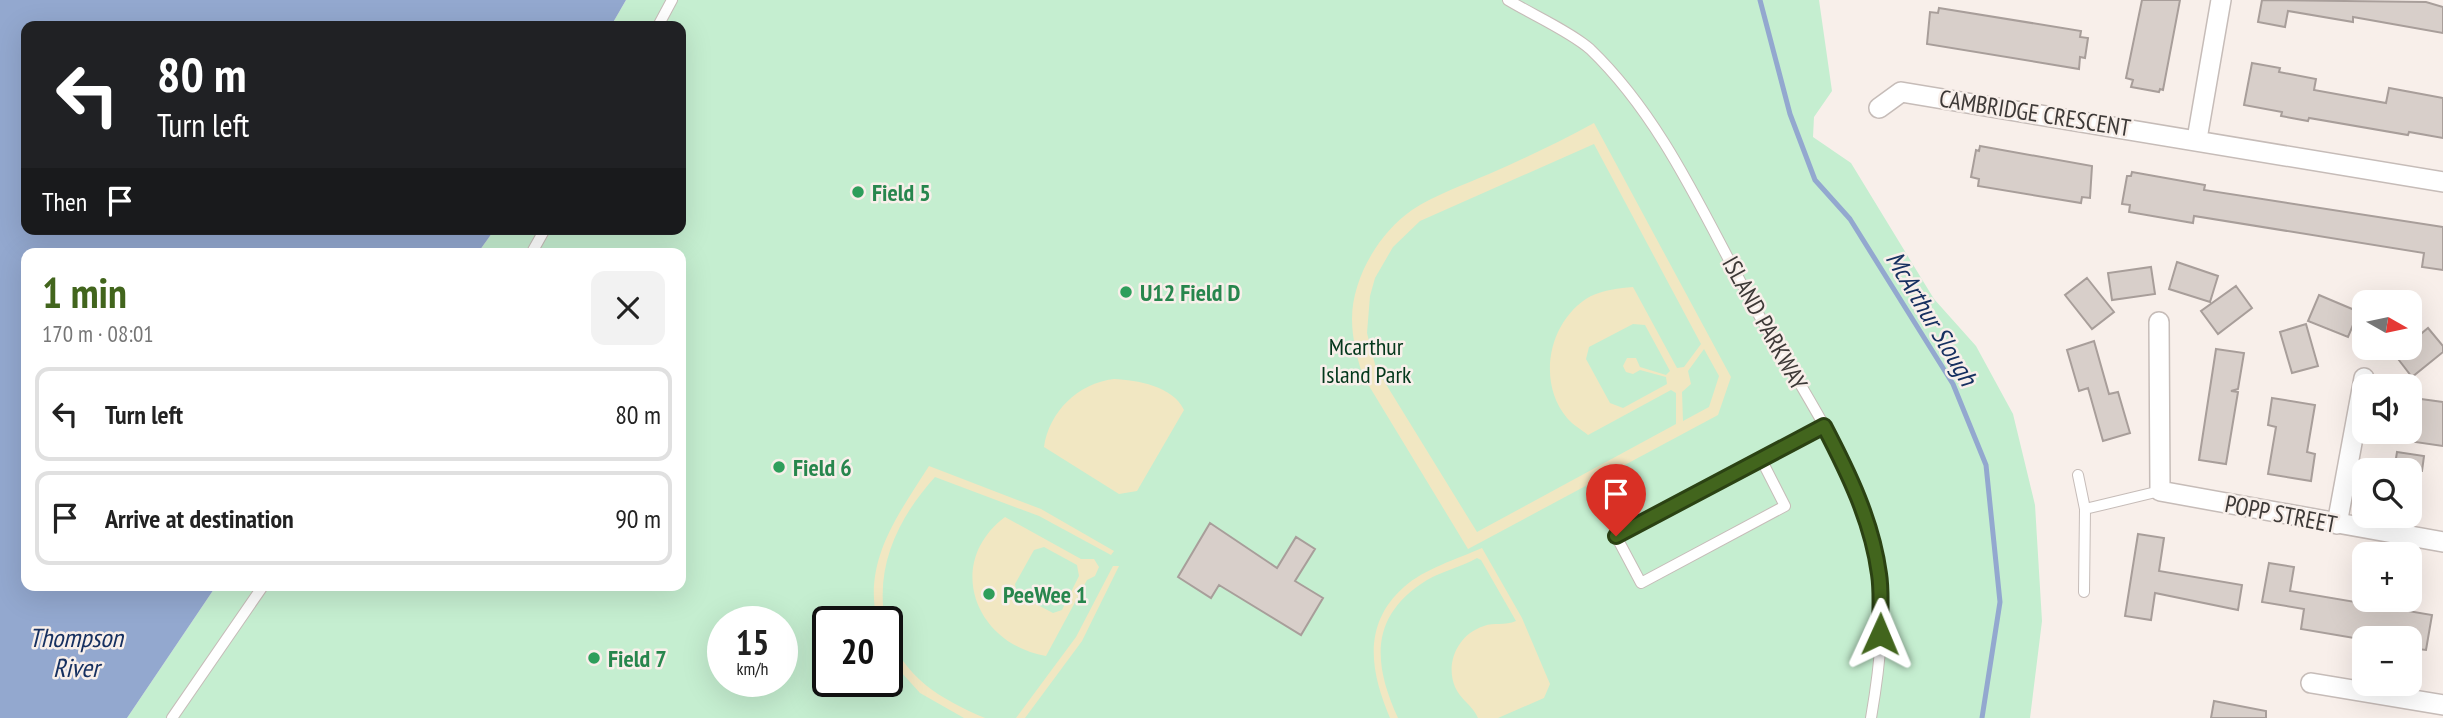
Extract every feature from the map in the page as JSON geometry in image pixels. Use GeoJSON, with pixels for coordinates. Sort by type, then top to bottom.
{"type":"FeatureCollection","features":[{"type":"Feature","properties":{"kind":"street"},"geometry":{"type":"LineString","coordinates":[[2197,139],[2221,0]]}},
{"type":"Feature","properties":{"kind":"street","name":"CAMBRIDGE CRESCENT"},"geometry":{"type":"LineString","coordinates":[[1878,108],[1900,92],[2197,139],[2443,182]]}},
{"type":"Feature","properties":{"kind":"street"},"geometry":{"type":"LineString","coordinates":[[2159,322],[2160,491]]}},
{"type":"Feature","properties":{"kind":"street"},"geometry":{"type":"LineString","coordinates":[[2337,524],[2352,443]]}},
{"type":"Feature","properties":{"kind":"street","name":"POPP STREET"},"geometry":{"type":"LineString","coordinates":[[2160,491],[2443,542]]}},
{"type":"Feature","properties":{"kind":"street"},"geometry":{"type":"LineString","coordinates":[[2311,683],[2443,705]]}},
{"type":"Feature","properties":{"kind":"lane"},"geometry":{"type":"LineString","coordinates":[[660,21],[672,0]]}},
{"type":"Feature","properties":{"kind":"lane","name":"ISLAND PARKWAY"},"geometry":{"type":"LineString","coordinates":[[1508,0],[1587,47],[1617,78],[1646,115],[1697,199],[1752,303],[1824,426],[1857,495],[1876,553],[1880,576],[1880,634],[1871,718]]}},
{"type":"Feature","properties":{"kind":"lane"},"geometry":{"type":"LineString","coordinates":[[1761,459],[1785,506],[1641,583],[1616,536],[1761,459],[1824,426]]}},
{"type":"Feature","properties":{"kind":"lane"},"geometry":{"type":"LineString","coordinates":[[2078,475],[2085,509],[2084,592]]}},
{"type":"Feature","properties":{"kind":"lane"},"geometry":{"type":"LineString","coordinates":[[2085,509],[2160,491]]}},
{"type":"Feature","properties":{"kind":"lane"},"geometry":{"type":"LineString","coordinates":[[172,718],[260,591]]}},
{"type":"Feature","properties":{"kind":"green space","name":"Mcarthur Island Park"},"geometry":{"type":"Polygon","coordinates":[[[626,0],[1819,0],[1832,91],[1814,117],[1813,137],[1851,163],[1934,299],[1976,346],[2013,414],[2035,505],[2042,621],[2030,718],[127,718],[213,591],[686,591],[686,248],[481,248],[491,235],[686,235],[686,21],[614,21],[626,0]]]}},
{"type":"Feature","properties":{"kind":"sand"},"geometry":{"type":"Polygon","coordinates":[[[1594,123],[1731,377],[1718,415],[1468,549],[1363,376],[1352,326],[1357,288],[1362,273],[1379,244],[1412,210],[1594,123]],[[1594,144],[1420,221],[1393,247],[1375,278],[1370,296],[1367,333],[1376,368],[1477,532],[1676,424],[1676,393],[1671,390],[1588,435],[1567,418],[1557,403],[1550,369],[1557,335],[1577,306],[1596,294],[1633,287],[1677,368],[1684,367],[1701,344],[1594,144]],[[1633,324],[1589,347],[1586,359],[1610,403],[1623,408],[1667,384],[1666,377],[1640,370],[1633,374],[1626,372],[1623,366],[1627,358],[1636,358],[1640,367],[1666,375],[1670,371],[1645,325],[1633,324]],[[1704,349],[1688,371],[1691,384],[1682,392],[1683,421],[1709,407],[1719,376],[1704,349]]]}},
{"type":"Feature","properties":{"kind":"sand"},"geometry":{"type":"Polygon","coordinates":[[[1114,379],[1154,386],[1172,395],[1184,410],[1137,491],[1119,494],[1044,447],[1052,422],[1067,401],[1089,386],[1114,379]]]}},
{"type":"Feature","properties":{"kind":"sand"},"geometry":{"type":"Polygon","coordinates":[[[929,466],[1041,509],[1114,551],[1111,555],[1039,516],[935,477],[900,526],[892,544],[883,581],[884,606],[875,606],[875,578],[879,558],[906,502],[929,466]]]}},
{"type":"Feature","properties":{"kind":"sand"},"geometry":{"type":"Polygon","coordinates":[[[1005,517],[1081,559],[1094,559],[1099,567],[1095,576],[1087,580],[1046,656],[1021,648],[1001,636],[986,619],[976,599],[972,578],[976,556],[986,536],[1005,517]],[[1044,547],[1034,550],[1015,584],[1017,594],[1053,613],[1062,610],[1079,576],[1077,565],[1044,547]]]}},
{"type":"Feature","properties":{"kind":"sand"},"geometry":{"type":"Polygon","coordinates":[[[1482,548],[1522,618],[1550,684],[1544,698],[1498,718],[1478,718],[1455,687],[1452,678],[1453,659],[1461,642],[1475,630],[1488,625],[1516,621],[1481,560],[1477,558],[1427,580],[1394,609],[1381,642],[1384,678],[1398,718],[1390,718],[1375,667],[1376,633],[1381,617],[1390,602],[1412,581],[1482,548]]]}},
{"type":"Feature","properties":{"kind":"sand"},"geometry":{"type":"Polygon","coordinates":[[[1113,566],[1119,566],[1082,641],[1025,718],[1016,718],[1076,637],[1113,566]]]}},
{"type":"Feature","properties":{"kind":"sand"},"geometry":{"type":"Polygon","coordinates":[[[903,660],[913,673],[938,694],[985,718],[964,718],[920,693],[903,674],[903,660]]]}},
{"type":"Feature","properties":{"kind":"water","name":"Thompson River"},"geometry":{"type":"Polygon","coordinates":[[[0,0],[626,0],[614,21],[21,21],[21,235],[491,235],[481,248],[21,248],[21,591],[213,591],[127,718],[0,718],[0,0]]]}},
{"type":"Feature","properties":{"kind":"building"},"geometry":{"type":"Polygon","coordinates":[[[2142,0],[2180,0],[2163,90],[2160,89],[2159,92],[2131,87],[2133,80],[2126,78],[2142,0]]]}},
{"type":"Feature","properties":{"kind":"building"},"geometry":{"type":"Polygon","coordinates":[[[2262,0],[2426,2],[2443,7],[2443,33],[2353,17],[2353,22],[2288,11],[2285,27],[2258,22],[2262,0]]]}},
{"type":"Feature","properties":{"kind":"building"},"geometry":{"type":"Polygon","coordinates":[[[1939,8],[2081,31],[2080,37],[2088,38],[2085,58],[2080,57],[2079,69],[1927,44],[1930,12],[1938,13],[1939,8]]]}},
{"type":"Feature","properties":{"kind":"building"},"geometry":{"type":"Polygon","coordinates":[[[2252,63],[2280,68],[2279,72],[2316,79],[2314,90],[2386,103],[2389,88],[2443,98],[2443,138],[2409,132],[2408,135],[2309,118],[2308,121],[2281,116],[2282,112],[2244,105],[2252,63]]]}},
{"type":"Feature","properties":{"kind":"building"},"geometry":{"type":"Polygon","coordinates":[[[1980,146],[2092,166],[2090,198],[2082,197],[2081,203],[1978,186],[1979,179],[1971,177],[1976,150],[1979,151],[1980,146]]]}},
{"type":"Feature","properties":{"kind":"building"},"geometry":{"type":"Polygon","coordinates":[[[2132,172],[2205,185],[2204,190],[2443,227],[2443,270],[2422,267],[2424,253],[2194,216],[2193,223],[2129,212],[2130,205],[2122,204],[2127,176],[2131,176],[2132,172]]]}},
{"type":"Feature","properties":{"kind":"building"},"geometry":{"type":"Polygon","coordinates":[[[2177,262],[2218,276],[2210,302],[2169,289],[2177,262]]]}},
{"type":"Feature","properties":{"kind":"building"},"geometry":{"type":"Polygon","coordinates":[[[2151,267],[2155,294],[2112,300],[2108,273],[2151,267]]]}},
{"type":"Feature","properties":{"kind":"building"},"geometry":{"type":"Polygon","coordinates":[[[2087,278],[2114,312],[2092,329],[2065,295],[2087,278]]]}},
{"type":"Feature","properties":{"kind":"building"},"geometry":{"type":"Polygon","coordinates":[[[2236,286],[2252,308],[2218,334],[2201,311],[2236,286]]]}},
{"type":"Feature","properties":{"kind":"building"},"geometry":{"type":"Polygon","coordinates":[[[2319,295],[2352,309],[2352,327],[2348,337],[2308,321],[2319,295]]]}},
{"type":"Feature","properties":{"kind":"building"},"geometry":{"type":"Polygon","coordinates":[[[2306,324],[2318,366],[2292,373],[2280,332],[2306,324]]]}},
{"type":"Feature","properties":{"kind":"building"},"geometry":{"type":"Polygon","coordinates":[[[2428,328],[2443,346],[2443,352],[2416,374],[2410,374],[2399,360],[2422,360],[2422,333],[2428,328]]]}},
{"type":"Feature","properties":{"kind":"building"},"geometry":{"type":"Polygon","coordinates":[[[2094,341],[2109,394],[2118,392],[2130,433],[2103,441],[2088,388],[2079,391],[2067,350],[2094,341]]]}},
{"type":"Feature","properties":{"kind":"building"},"geometry":{"type":"Polygon","coordinates":[[[2216,349],[2244,353],[2238,389],[2231,391],[2238,392],[2226,464],[2199,460],[2216,349]]]}},
{"type":"Feature","properties":{"kind":"building"},"geometry":{"type":"Polygon","coordinates":[[[2272,398],[2315,405],[2307,452],[2315,454],[2311,481],[2268,474],[2276,427],[2268,425],[2272,398]]]}},
{"type":"Feature","properties":{"kind":"building"},"geometry":{"type":"Polygon","coordinates":[[[2422,399],[2443,402],[2443,446],[2422,443],[2422,399]]]}},
{"type":"Feature","properties":{"kind":"building"},"geometry":{"type":"Polygon","coordinates":[[[2397,452],[2424,456],[2422,471],[2422,458],[2396,458],[2397,452]]]}},
{"type":"Feature","properties":{"kind":"building"},"geometry":{"type":"Polygon","coordinates":[[[1210,523],[1277,568],[1296,537],[1315,549],[1295,581],[1323,598],[1301,635],[1219,585],[1211,598],[1178,577],[1210,523]]]}},
{"type":"Feature","properties":{"kind":"building"},"geometry":{"type":"Polygon","coordinates":[[[2138,534],[2164,538],[2159,571],[2242,585],[2238,610],[2155,593],[2151,620],[2125,616],[2138,534]]]}},
{"type":"Feature","properties":{"kind":"building"},"geometry":{"type":"Polygon","coordinates":[[[2269,563],[2294,567],[2290,591],[2352,601],[2352,612],[2414,612],[2432,615],[2426,650],[2422,650],[2422,626],[2352,626],[2352,638],[2301,629],[2304,609],[2262,602],[2269,563]]]}},
{"type":"Feature","properties":{"kind":"building"},"geometry":{"type":"Polygon","coordinates":[[[2214,701],[2266,711],[2266,718],[2211,718],[2214,701]]]}},
{"type":"Feature","properties":{"kind":"waterway","name":"McArthur Slough"},"geometry":{"type":"LineString","coordinates":[[1760,0],[1790,114],[1815,180],[1850,219],[1953,384],[1986,465],[2000,602],[1982,718]]}},
{"type":"Feature","properties":{"kind":"place","name":"Field 5"},"geometry":{"type":"Point","coordinates":[858,192]}},
{"type":"Feature","properties":{"kind":"place","name":"U12 Field D"},"geometry":{"type":"Point","coordinates":[1126,292]}},
{"type":"Feature","properties":{"kind":"place","name":"Field 6"},"geometry":{"type":"Point","coordinates":[779,467]}},
{"type":"Feature","properties":{"kind":"place","name":"PeeWee 1"},"geometry":{"type":"Point","coordinates":[989,594]}},
{"type":"Feature","properties":{"kind":"place","name":"Field 7"},"geometry":{"type":"Point","coordinates":[594,658]}},
{"type":"Feature","properties":{"kind":"route"},"geometry":{"type":"LineString","coordinates":[[1616,536],[1824,426],[1857,495],[1876,553],[1880,576],[1880,634]]}}]}
